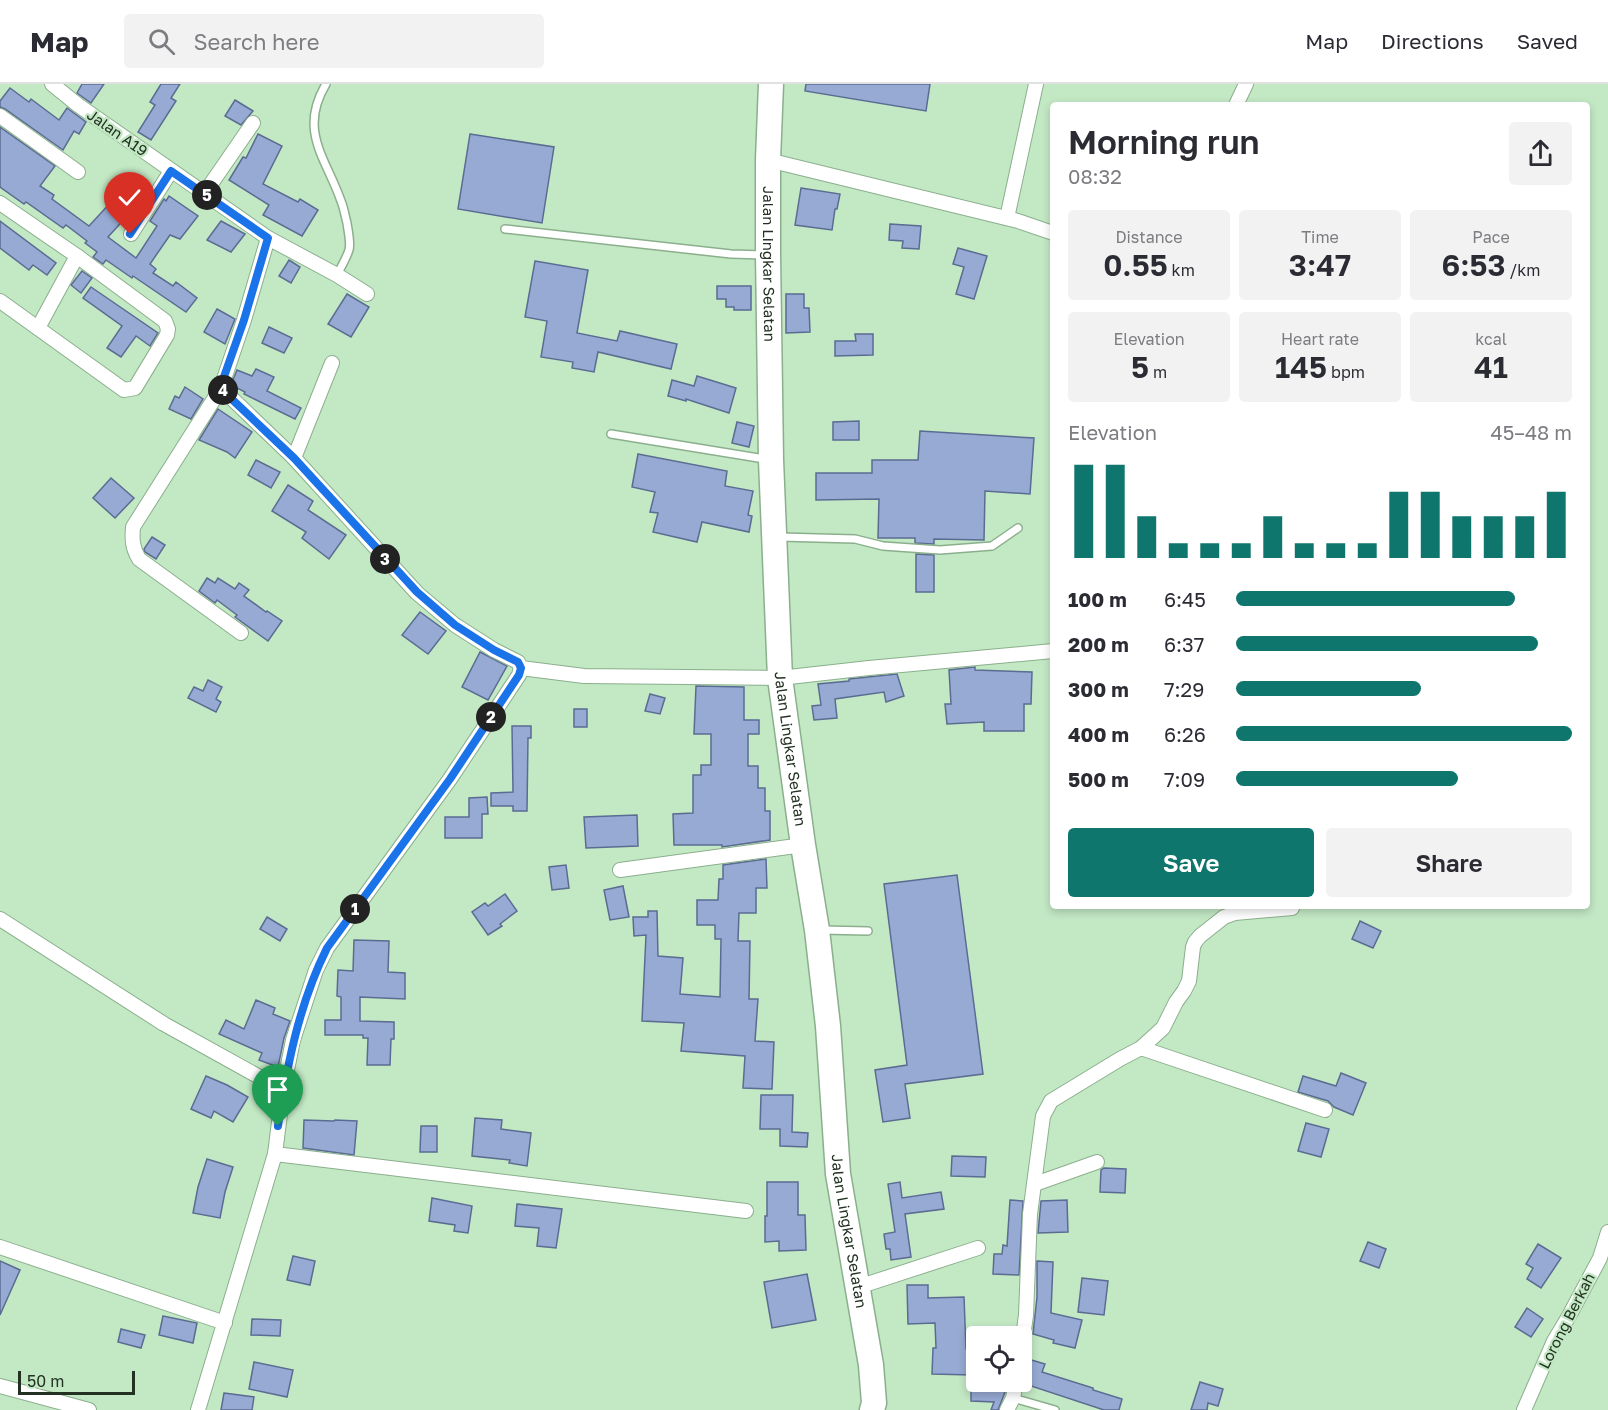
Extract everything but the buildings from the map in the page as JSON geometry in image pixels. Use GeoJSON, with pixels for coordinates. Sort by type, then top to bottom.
{"type":"FeatureCollection","features":[{"type":"Feature","properties":{"kind":"highway","name":"Jalan Lingkar Selatan"},"geometry":{"type":"LineString","coordinates":[[771,84],[768,160],[771,460],[780,678],[817,930],[828,1026],[838,1174],[871,1365],[874,1403],[872,1410]]}},
{"type":"Feature","properties":{"kind":"street","name":"Jalan A19"},"geometry":{"type":"LineString","coordinates":[[52,84],[78,105],[268,238],[367,294]]}},
{"type":"Feature","properties":{"kind":"street"},"geometry":{"type":"LineString","coordinates":[[1007,218],[1036,84]]}},
{"type":"Feature","properties":{"kind":"street"},"geometry":{"type":"LineString","coordinates":[[1237,102],[1246,84]]}},
{"type":"Feature","properties":{"kind":"street"},"geometry":{"type":"LineString","coordinates":[[0,116],[78,172]]}},
{"type":"Feature","properties":{"kind":"street"},"geometry":{"type":"LineString","coordinates":[[204,194],[254,123]]}},
{"type":"Feature","properties":{"kind":"street"},"geometry":{"type":"LineString","coordinates":[[768,160],[1007,218],[1050,232]]}},
{"type":"Feature","properties":{"kind":"street"},"geometry":{"type":"LineString","coordinates":[[130,234],[171,171]]}},
{"type":"Feature","properties":{"kind":"street"},"geometry":{"type":"LineString","coordinates":[[0,203],[165,321],[168,329],[167,335],[135,388],[124,390],[0,301]]}},
{"type":"Feature","properties":{"kind":"street"},"geometry":{"type":"LineString","coordinates":[[241,633],[139,559],[133,548],[132,537],[133,527],[220,388],[244,320],[268,238]]}},
{"type":"Feature","properties":{"kind":"street"},"geometry":{"type":"LineString","coordinates":[[38,328],[77,256]]}},
{"type":"Feature","properties":{"kind":"street"},"geometry":{"type":"LineString","coordinates":[[294,458],[332,363]]}},
{"type":"Feature","properties":{"kind":"street"},"geometry":{"type":"LineString","coordinates":[[198,1410],[275,1154],[293,1040],[316,970],[327,948],[450,779],[519,675],[521,668],[518,662],[494,650],[455,625],[417,592],[294,458],[220,388]]}},
{"type":"Feature","properties":{"kind":"street"},"geometry":{"type":"LineString","coordinates":[[521,668],[584,676],[780,678],[1050,651]]}},
{"type":"Feature","properties":{"kind":"street"},"geometry":{"type":"LineString","coordinates":[[620,870],[803,845]]}},
{"type":"Feature","properties":{"kind":"street"},"geometry":{"type":"LineString","coordinates":[[1025,1326],[1030,1224],[1043,1116],[1051,1101],[1141,1048],[1163,1028],[1189,981],[1193,947],[1200,936],[1224,917],[1235,913],[1281,909]]}},
{"type":"Feature","properties":{"kind":"street"},"geometry":{"type":"LineString","coordinates":[[0,919],[164,1024],[284,1090]]}},
{"type":"Feature","properties":{"kind":"street"},"geometry":{"type":"LineString","coordinates":[[1141,1048],[1325,1110]]}},
{"type":"Feature","properties":{"kind":"street"},"geometry":{"type":"LineString","coordinates":[[275,1154],[747,1211]]}},
{"type":"Feature","properties":{"kind":"street"},"geometry":{"type":"LineString","coordinates":[[1035,1184],[1097,1162]]}},
{"type":"Feature","properties":{"kind":"street","name":"Lorong Berkah"},"geometry":{"type":"LineString","coordinates":[[1524,1410],[1554,1341],[1600,1258],[1608,1232]]}},
{"type":"Feature","properties":{"kind":"street"},"geometry":{"type":"LineString","coordinates":[[0,1247],[225,1323]]}},
{"type":"Feature","properties":{"kind":"street"},"geometry":{"type":"LineString","coordinates":[[858,1287],[978,1248]]}},
{"type":"Feature","properties":{"kind":"street"},"geometry":{"type":"LineString","coordinates":[[0,1386],[89,1410]]}},
{"type":"Feature","properties":{"kind":"lane"},"geometry":{"type":"LineString","coordinates":[[326,84],[317,104],[314,136],[342,201],[347,225],[350,249],[337,275]]}},
{"type":"Feature","properties":{"kind":"lane"},"geometry":{"type":"LineString","coordinates":[[505,229],[730,254],[768,255]]}},
{"type":"Feature","properties":{"kind":"lane"},"geometry":{"type":"LineString","coordinates":[[611,434],[771,460]]}},
{"type":"Feature","properties":{"kind":"lane"},"geometry":{"type":"LineString","coordinates":[[774,537],[855,539],[883,546],[940,550],[992,546],[1018,528]]}},
{"type":"Feature","properties":{"kind":"lane"},"geometry":{"type":"LineString","coordinates":[[817,930],[868,931]]}},
{"type":"Feature","properties":{"kind":"lane"},"geometry":{"type":"LineString","coordinates":[[1010,1404],[1055,1410]]}},
{"type":"Feature","properties":{"kind":"route"},"geometry":{"type":"LineString","coordinates":[[130,234],[171,171],[268,238],[244,320],[220,388],[294,458],[417,592],[455,625],[494,650],[518,662],[521,668],[519,675],[450,779],[327,948],[316,970],[293,1040],[278,1126]]}}]}
